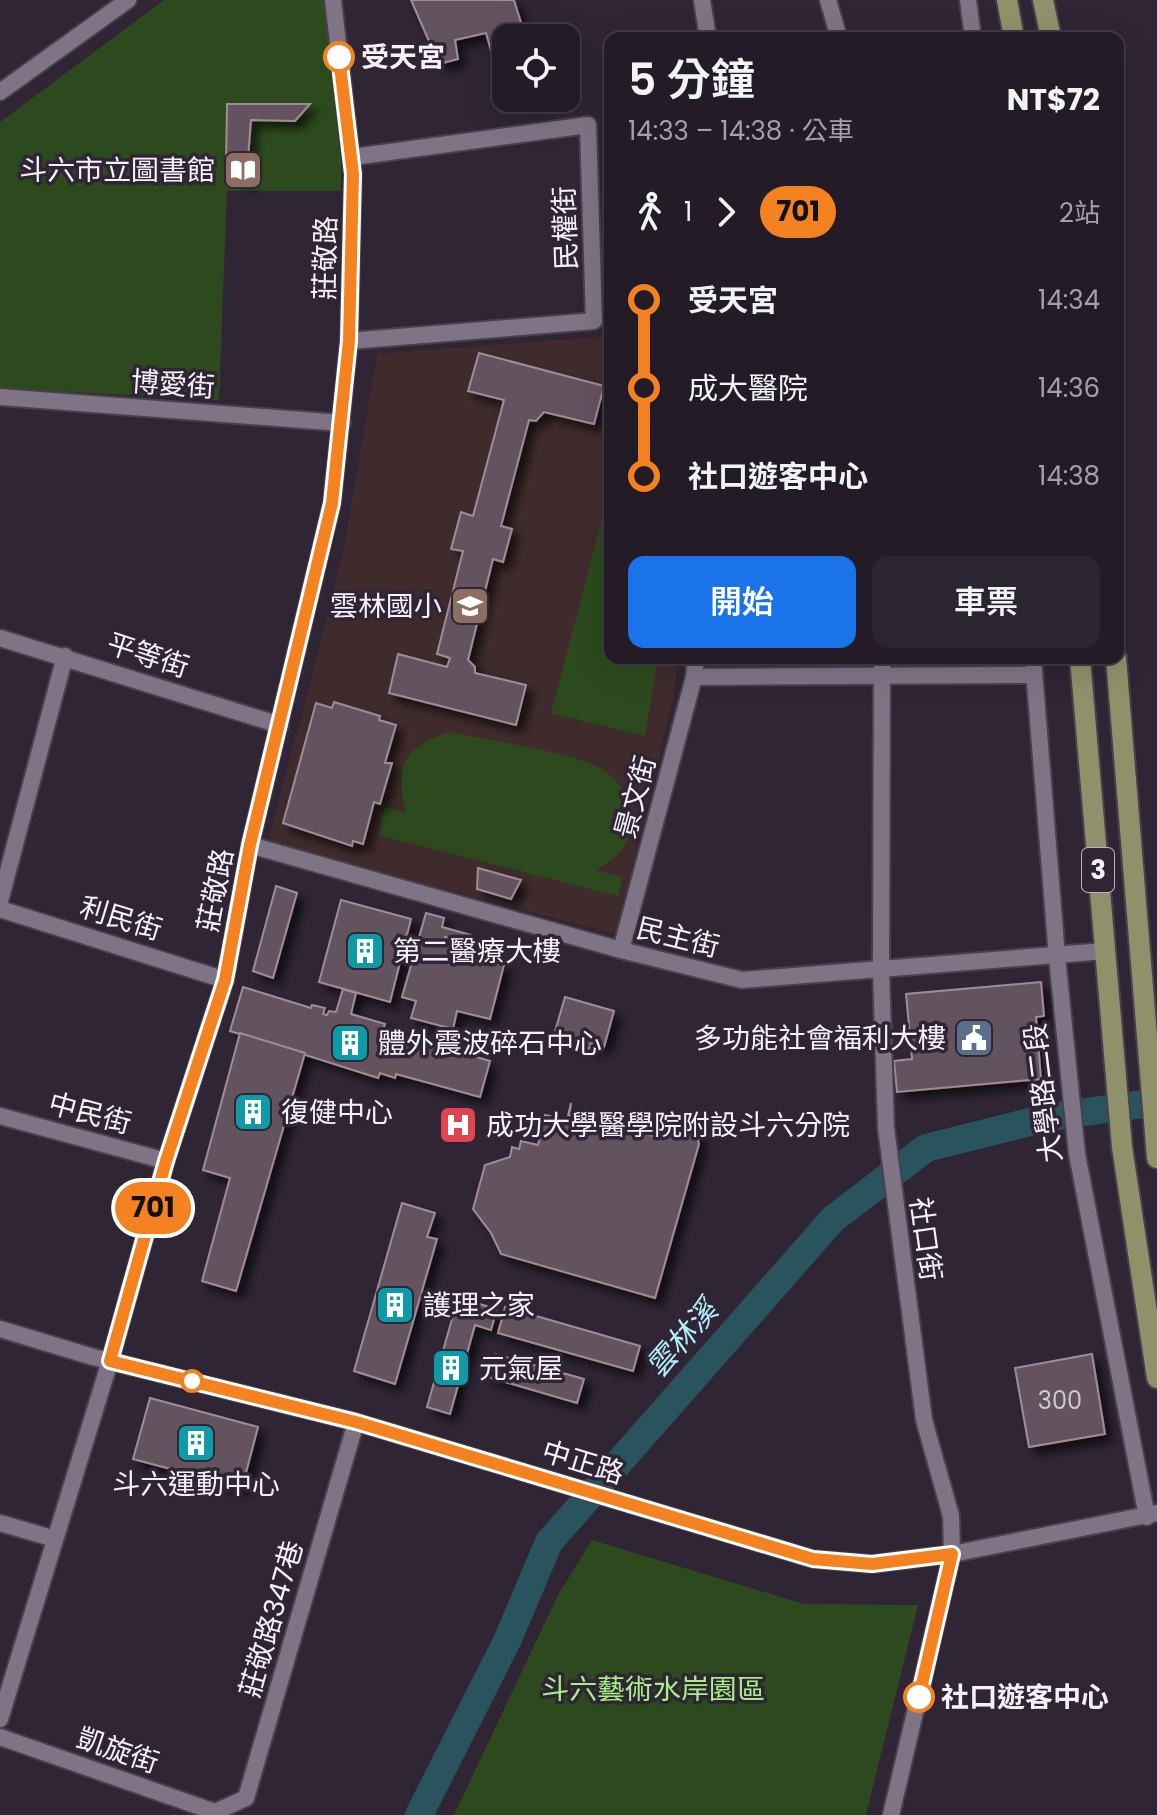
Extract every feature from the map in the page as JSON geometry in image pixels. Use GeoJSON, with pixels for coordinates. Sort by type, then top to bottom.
{"type":"FeatureCollection","features":[{"type":"Feature","properties":{"kind":"main road"},"geometry":{"type":"LineString","coordinates":[[1007,0],[1013,32]]}},
{"type":"Feature","properties":{"kind":"main road"},"geometry":{"type":"LineString","coordinates":[[1043,0],[1050,32]]}},
{"type":"Feature","properties":{"kind":"main road","name":"3"},"geometry":{"type":"LineString","coordinates":[[1081,664],[1122,1147],[1157,1378]]}},
{"type":"Feature","properties":{"kind":"main road","name":"3"},"geometry":{"type":"LineString","coordinates":[[1116,664],[1156,1148]]}},
{"type":"Feature","properties":{"kind":"main road"},"geometry":{"type":"LineString","coordinates":[[1088,749],[1123,748]]}},
{"type":"Feature","properties":{"kind":"street"},"geometry":{"type":"LineString","coordinates":[[0,92],[128,0]]}},
{"type":"Feature","properties":{"kind":"street","name":"莊敬路"},"geometry":{"type":"LineString","coordinates":[[0,1719],[110,1361],[166,1161],[225,980],[250,845],[332,503],[349,341],[353,157],[333,0]]}},
{"type":"Feature","properties":{"kind":"street"},"geometry":{"type":"LineString","coordinates":[[702,0],[707,32]]}},
{"type":"Feature","properties":{"kind":"street"},"geometry":{"type":"LineString","coordinates":[[828,0],[837,32]]}},
{"type":"Feature","properties":{"kind":"street"},"geometry":{"type":"LineString","coordinates":[[968,0],[972,32]]}},
{"type":"Feature","properties":{"kind":"street","name":"民權街"},"geometry":{"type":"LineString","coordinates":[[349,341],[594,321],[588,125],[353,157]]}},
{"type":"Feature","properties":{"kind":"street","name":"博愛街"},"geometry":{"type":"LineString","coordinates":[[0,397],[342,423]]}},
{"type":"Feature","properties":{"kind":"street","name":"平等街"},"geometry":{"type":"LineString","coordinates":[[0,638],[280,725]]}},
{"type":"Feature","properties":{"kind":"street"},"geometry":{"type":"LineString","coordinates":[[0,901],[65,656]]}},
{"type":"Feature","properties":{"kind":"street","name":"景文街"},"geometry":{"type":"LineString","coordinates":[[621,950],[695,664]]}},
{"type":"Feature","properties":{"kind":"street","name":"社口街"},"geometry":{"type":"LineString","coordinates":[[882,664],[881,970],[886,1128],[924,1420],[951,1516],[952,1554],[891,1815]]}},
{"type":"Feature","properties":{"kind":"street"},"geometry":{"type":"LineString","coordinates":[[694,677],[882,677],[1033,666]]}},
{"type":"Feature","properties":{"kind":"street","name":"大學路二段"},"geometry":{"type":"LineString","coordinates":[[1033,666],[1068,1086],[1077,1154],[1152,1515]]}},
{"type":"Feature","properties":{"kind":"street","name":"民主街"},"geometry":{"type":"LineString","coordinates":[[250,845],[621,950],[742,980],[1105,951]]}},
{"type":"Feature","properties":{"kind":"street","name":"利民街"},"geometry":{"type":"LineString","coordinates":[[0,909],[225,980]]}},
{"type":"Feature","properties":{"kind":"street","name":"中民街"},"geometry":{"type":"LineString","coordinates":[[0,1116],[166,1161]]}},
{"type":"Feature","properties":{"kind":"street","name":"中正路"},"geometry":{"type":"LineString","coordinates":[[0,1329],[110,1361],[356,1422],[813,1559],[872,1564],[952,1554],[1152,1515]]}},
{"type":"Feature","properties":{"kind":"street","name":"莊敬路347巷"},"geometry":{"type":"LineString","coordinates":[[214,1813],[246,1798],[356,1422]]}},
{"type":"Feature","properties":{"kind":"street"},"geometry":{"type":"LineString","coordinates":[[0,1523],[55,1539]]}},
{"type":"Feature","properties":{"kind":"street","name":"凱旋街"},"geometry":{"type":"LineString","coordinates":[[0,1737],[214,1813]]}},
{"type":"Feature","properties":{"kind":"shaded area","name":"雲林國小"},"geometry":{"type":"Polygon","coordinates":[[[604,336],[604,664],[677,664],[674,695],[616,934],[268,844],[343,554],[377,354],[604,336]]]}},
{"type":"Feature","properties":{"kind":"green space"},"geometry":{"type":"Polygon","coordinates":[[[164,0],[330,0],[341,144],[341,191],[227,191],[219,400],[0,388],[0,122],[164,0]]]}},
{"type":"Feature","properties":{"kind":"green space"},"geometry":{"type":"Polygon","coordinates":[[[604,511],[604,664],[657,664],[645,736],[551,713],[604,511]]]}},
{"type":"Feature","properties":{"kind":"green space"},"geometry":{"type":"Polygon","coordinates":[[[450,732],[575,758],[611,775],[627,798],[631,827],[622,849],[596,870],[623,878],[618,896],[378,835],[385,807],[407,813],[401,784],[406,761],[422,744],[450,732]]]}},
{"type":"Feature","properties":{"kind":"green space","name":"斗六藝術水岸園區"},"geometry":{"type":"Polygon","coordinates":[[[592,1540],[804,1604],[918,1605],[866,1815],[454,1815],[558,1595],[592,1540]]]}},
{"type":"Feature","properties":{"kind":"building"},"geometry":{"type":"Polygon","coordinates":[[[411,0],[514,0],[521,24],[492,24],[492,51],[486,33],[455,40],[458,59],[439,64],[411,0]]]}},
{"type":"Feature","properties":{"kind":"building"},"geometry":{"type":"Polygon","coordinates":[[[227,104],[310,104],[295,121],[251,120],[246,184],[226,168],[227,104]]]}},
{"type":"Feature","properties":{"kind":"building"},"geometry":{"type":"Polygon","coordinates":[[[479,353],[604,386],[594,424],[544,412],[536,421],[529,420],[501,526],[512,529],[503,562],[493,559],[468,660],[475,667],[475,673],[526,685],[516,725],[389,693],[398,654],[447,667],[450,658],[437,654],[463,551],[451,549],[461,512],[473,516],[504,400],[468,391],[479,353]]]}},
{"type":"Feature","properties":{"kind":"building"},"geometry":{"type":"Polygon","coordinates":[[[334,702],[380,716],[379,720],[396,725],[385,763],[392,763],[380,804],[374,802],[363,844],[353,841],[352,846],[283,823],[316,703],[332,708],[334,702]]]}},
{"type":"Feature","properties":{"kind":"building"},"geometry":{"type":"Polygon","coordinates":[[[478,868],[521,880],[511,899],[477,889],[478,868]]]}},
{"type":"Feature","properties":{"kind":"building"},"geometry":{"type":"Polygon","coordinates":[[[276,886],[297,893],[273,978],[253,971],[276,886]]]}},
{"type":"Feature","properties":{"kind":"building","name":"第二醫療大樓"},"geometry":{"type":"Polygon","coordinates":[[[341,900],[411,919],[390,1002],[319,982],[341,900]]]}},
{"type":"Feature","properties":{"kind":"building"},"geometry":{"type":"Polygon","coordinates":[[[426,913],[444,918],[442,927],[471,935],[469,942],[445,937],[444,940],[458,944],[455,953],[504,965],[490,1019],[457,1011],[453,1029],[411,1018],[416,1001],[402,997],[426,913]]]}},
{"type":"Feature","properties":{"kind":"building","name":"多功能社會福利大樓"},"geometry":{"type":"Polygon","coordinates":[[[1041,982],[1044,1016],[1036,1017],[1041,1079],[897,1092],[894,1061],[912,1059],[906,994],[1041,982]]]}},
{"type":"Feature","properties":{"kind":"building","name":"體外震波碎石中心"},"geometry":{"type":"Polygon","coordinates":[[[243,987],[311,1008],[312,1005],[325,1008],[323,1014],[327,1015],[329,1011],[336,1012],[343,989],[356,993],[351,1014],[385,1024],[383,1030],[490,1061],[480,1097],[396,1074],[395,1078],[380,1073],[378,1078],[230,1031],[243,987]]]}},
{"type":"Feature","properties":{"kind":"building"},"geometry":{"type":"Polygon","coordinates":[[[565,997],[614,1011],[604,1047],[591,1043],[590,1049],[554,1035],[565,997]]]}},
{"type":"Feature","properties":{"kind":"building","name":"復健中心"},"geometry":{"type":"Polygon","coordinates":[[[240,1033],[305,1053],[236,1291],[202,1281],[230,1178],[203,1170],[240,1033]]]}},
{"type":"Feature","properties":{"kind":"building"},"geometry":{"type":"Polygon","coordinates":[[[571,1103],[569,1122],[620,1134],[621,1128],[665,1139],[669,1124],[696,1131],[699,1144],[655,1298],[501,1254],[491,1233],[473,1209],[485,1165],[510,1157],[512,1147],[519,1149],[521,1141],[538,1145],[545,1115],[567,1120],[571,1103]]]}},
{"type":"Feature","properties":{"kind":"building","name":"護理之家"},"geometry":{"type":"Polygon","coordinates":[[[402,1203],[435,1213],[427,1237],[437,1239],[395,1384],[354,1371],[402,1203]]]}},
{"type":"Feature","properties":{"kind":"building","name":"元氣屋"},"geometry":{"type":"Polygon","coordinates":[[[458,1298],[497,1309],[491,1330],[475,1325],[450,1414],[427,1407],[458,1298]]]}},
{"type":"Feature","properties":{"kind":"building"},"geometry":{"type":"Polygon","coordinates":[[[505,1307],[640,1346],[633,1371],[498,1333],[505,1307]]]}},
{"type":"Feature","properties":{"kind":"building"},"geometry":{"type":"Polygon","coordinates":[[[495,1354],[584,1379],[577,1403],[488,1377],[495,1354]]]}},
{"type":"Feature","properties":{"kind":"building"},"geometry":{"type":"Polygon","coordinates":[[[1092,1354],[1105,1434],[1029,1447],[1015,1368],[1092,1354]]]}},
{"type":"Feature","properties":{"kind":"building","name":"斗六運動中心"},"geometry":{"type":"Polygon","coordinates":[[[150,1398],[258,1427],[242,1488],[133,1459],[150,1398]]]}},
{"type":"Feature","properties":{"kind":"waterway","name":"雲林溪"},"geometry":{"type":"LineString","coordinates":[[419,1815],[507,1641],[549,1542],[833,1219],[926,1148],[1050,1117],[1157,1102]]}},
{"type":"Feature","properties":{"kind":"bus line","name":"701"},"geometry":{"type":"LineString","coordinates":[[339,57],[353,174],[349,341],[332,503],[250,845],[225,980],[166,1161],[110,1361],[335,1416],[813,1559],[872,1564],[952,1554],[919,1697]]}},
{"type":"Feature","properties":{"kind":"place","name":"受天宮"},"geometry":{"type":"Point","coordinates":[339,57]}},
{"type":"Feature","properties":{"kind":"place","name":"斗六市立圖書館"},"geometry":{"type":"Point","coordinates":[243,170]}},
{"type":"Feature","properties":{"kind":"place","name":"雲林國小"},"geometry":{"type":"Point","coordinates":[470,606]}},
{"type":"Feature","properties":{"kind":"place","name":"第二醫療大樓"},"geometry":{"type":"Point","coordinates":[365,951]}},
{"type":"Feature","properties":{"kind":"place","name":"多功能社會福利大樓"},"geometry":{"type":"Point","coordinates":[974,1038]}},
{"type":"Feature","properties":{"kind":"place","name":"體外震波碎石中心"},"geometry":{"type":"Point","coordinates":[350,1043]}},
{"type":"Feature","properties":{"kind":"place","name":"復健中心"},"geometry":{"type":"Point","coordinates":[253,1112]}},
{"type":"Feature","properties":{"kind":"place","name":"成功大學醫學院附設斗六分院"},"geometry":{"type":"Point","coordinates":[458,1125]}},
{"type":"Feature","properties":{"kind":"place","name":"護理之家"},"geometry":{"type":"Point","coordinates":[395,1305]}},
{"type":"Feature","properties":{"kind":"place","name":"元氣屋"},"geometry":{"type":"Point","coordinates":[451,1368]}},
{"type":"Feature","properties":{"kind":"place","name":"斗六運動中心"},"geometry":{"type":"Point","coordinates":[196,1443]}},
{"type":"Feature","properties":{"kind":"place","name":"社口遊客中心"},"geometry":{"type":"Point","coordinates":[919,1697]}}]}
